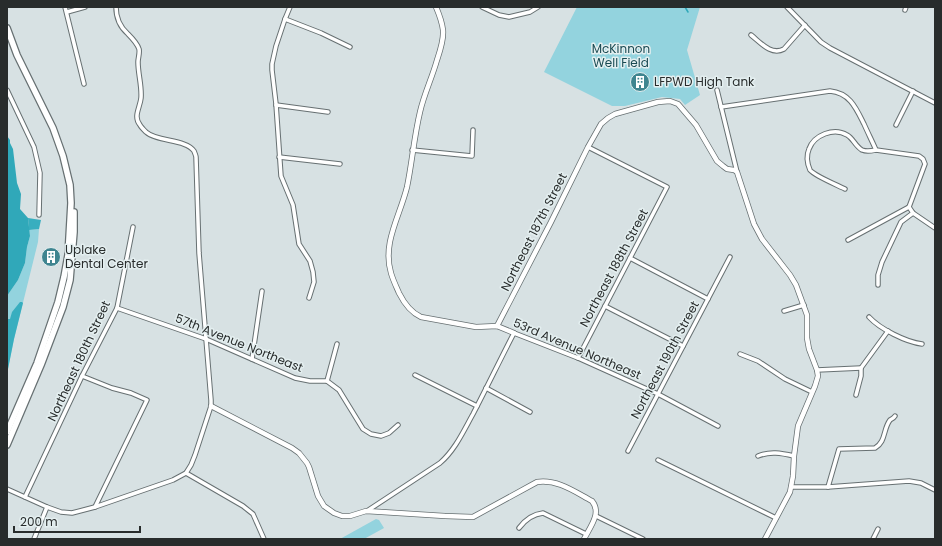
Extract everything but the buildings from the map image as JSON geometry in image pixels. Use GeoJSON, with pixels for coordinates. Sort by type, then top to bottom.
{"type":"FeatureCollection","features":[{"type":"Feature","properties":{"kind":"main road"},"geometry":{"type":"LineString","coordinates":[[7,28],[16,55],[53,128],[70,185],[74,213],[70,280],[63,307],[41,365],[7,445]]}},
{"type":"Feature","properties":{"kind":"main road"},"geometry":{"type":"LineString","coordinates":[[7,432],[37,363],[58,302],[68,255],[72,203]]}},
{"type":"Feature","properties":{"kind":"street"},"geometry":{"type":"LineString","coordinates":[[66,7],[84,84]]}},
{"type":"Feature","properties":{"kind":"street"},"geometry":{"type":"LineString","coordinates":[[67,12],[85,7]]}},
{"type":"Feature","properties":{"kind":"street"},"geometry":{"type":"LineString","coordinates":[[7,489],[47,508],[72,513],[95,507],[173,480],[186,473],[191,465],[211,406],[200,253],[196,157],[194,151],[187,145],[153,136],[146,132],[137,121],[137,114],[141,99],[138,62],[139,49],[135,40],[119,24],[116,7]]}},
{"type":"Feature","properties":{"kind":"street"},"geometry":{"type":"LineString","coordinates":[[290,7],[276,46],[272,64],[281,176],[293,205],[299,244],[310,261],[314,272],[314,282],[309,298]]}},
{"type":"Feature","properties":{"kind":"street"},"geometry":{"type":"LineString","coordinates":[[436,7],[441,20],[443,31],[442,39],[420,113],[412,150],[472,156],[473,130]]}},
{"type":"Feature","properties":{"kind":"street"},"geometry":{"type":"LineString","coordinates":[[482,7],[499,15],[509,17],[530,12],[538,7]]}},
{"type":"Feature","properties":{"kind":"street"},"geometry":{"type":"LineString","coordinates":[[787,7],[821,42],[830,48],[935,103]]}},
{"type":"Feature","properties":{"kind":"street"},"geometry":{"type":"LineString","coordinates":[[285,19],[321,33],[350,47]]}},
{"type":"Feature","properties":{"kind":"street"},"geometry":{"type":"LineString","coordinates":[[751,35],[767,48],[781,51],[805,25]]}},
{"type":"Feature","properties":{"kind":"street"},"geometry":{"type":"LineString","coordinates":[[7,90],[34,147],[40,172],[39,215]]}},
{"type":"Feature","properties":{"kind":"street"},"geometry":{"type":"LineString","coordinates":[[717,90],[737,172],[754,224],[762,239],[796,285],[807,315],[807,343],[817,370],[816,381],[798,426],[792,487],[788,498],[765,539]]}},
{"type":"Feature","properties":{"kind":"street"},"geometry":{"type":"LineString","coordinates":[[721,107],[830,91],[837,92],[844,95],[855,107],[876,150]]}},
{"type":"Feature","properties":{"kind":"street"},"geometry":{"type":"LineString","coordinates":[[896,125],[913,91]]}},
{"type":"Feature","properties":{"kind":"street","name":"Northeast 187th Street"},"geometry":{"type":"LineString","coordinates":[[497,326],[588,147],[601,124],[608,118],[615,114],[647,104],[670,101],[678,104],[696,125],[717,161],[728,169],[737,172]]}},
{"type":"Feature","properties":{"kind":"street"},"geometry":{"type":"LineString","coordinates":[[276,105],[328,112]]}},
{"type":"Feature","properties":{"kind":"street"},"geometry":{"type":"LineString","coordinates":[[845,189],[812,173],[808,166],[807,158],[809,149],[814,141],[821,135],[830,132],[838,132],[851,137],[862,150],[870,152],[876,150],[919,156],[923,159],[925,164],[909,207],[848,240]]}},
{"type":"Feature","properties":{"kind":"street","name":"Northeast 188th Street"},"geometry":{"type":"LineString","coordinates":[[578,358],[667,187],[588,147]]}},
{"type":"Feature","properties":{"kind":"street","name":"53rd Avenue Northeast"},"geometry":{"type":"LineString","coordinates":[[412,150],[407,186],[403,202],[393,228],[389,250],[391,273],[403,301],[410,310],[421,317],[476,327],[497,326],[578,358],[658,394],[718,426]]}},
{"type":"Feature","properties":{"kind":"street"},"geometry":{"type":"LineString","coordinates":[[279,156],[340,164]]}},
{"type":"Feature","properties":{"kind":"street"},"geometry":{"type":"LineString","coordinates":[[909,207],[912,213],[935,228]]}},
{"type":"Feature","properties":{"kind":"street"},"geometry":{"type":"LineString","coordinates":[[878,285],[878,275],[882,262],[902,222],[912,213]]}},
{"type":"Feature","properties":{"kind":"street","name":"Northeast 180th Street"},"geometry":{"type":"LineString","coordinates":[[25,497],[82,376],[117,308],[133,227]]}},
{"type":"Feature","properties":{"kind":"street","name":"Northeast 190th Street"},"geometry":{"type":"LineString","coordinates":[[628,451],[730,257]]}},
{"type":"Feature","properties":{"kind":"street"},"geometry":{"type":"LineString","coordinates":[[630,258],[708,299]]}},
{"type":"Feature","properties":{"kind":"street"},"geometry":{"type":"LineString","coordinates":[[252,359],[262,291]]}},
{"type":"Feature","properties":{"kind":"street"},"geometry":{"type":"LineString","coordinates":[[784,311],[804,305]]}},
{"type":"Feature","properties":{"kind":"street"},"geometry":{"type":"LineString","coordinates":[[605,306],[683,346]]}},
{"type":"Feature","properties":{"kind":"street","name":"57th Avenue Northeast"},"geometry":{"type":"LineString","coordinates":[[117,308],[206,340],[295,378],[310,381],[327,381]]}},
{"type":"Feature","properties":{"kind":"street"},"geometry":{"type":"LineString","coordinates":[[869,317],[875,323],[888,331],[915,343],[922,344]]}},
{"type":"Feature","properties":{"kind":"street"},"geometry":{"type":"LineString","coordinates":[[856,395],[861,376],[861,368],[888,331]]}},
{"type":"Feature","properties":{"kind":"street"},"geometry":{"type":"LineString","coordinates":[[211,406],[299,453],[307,462],[318,496],[324,506],[334,513],[342,516],[350,516],[366,511],[440,463],[448,456],[477,406],[514,333]]}},
{"type":"Feature","properties":{"kind":"street"},"geometry":{"type":"LineString","coordinates":[[337,344],[327,381],[340,390],[363,429],[371,434],[381,436],[389,433],[398,425]]}},
{"type":"Feature","properties":{"kind":"street"},"geometry":{"type":"LineString","coordinates":[[740,354],[758,361],[786,379],[812,392]]}},
{"type":"Feature","properties":{"kind":"street"},"geometry":{"type":"LineString","coordinates":[[817,370],[861,368]]}},
{"type":"Feature","properties":{"kind":"street"},"geometry":{"type":"LineString","coordinates":[[415,375],[477,406]]}},
{"type":"Feature","properties":{"kind":"street"},"geometry":{"type":"LineString","coordinates":[[82,376],[147,400],[95,507]]}},
{"type":"Feature","properties":{"kind":"street"},"geometry":{"type":"LineString","coordinates":[[486,388],[530,412]]}},
{"type":"Feature","properties":{"kind":"street"},"geometry":{"type":"LineString","coordinates":[[828,487],[839,449],[875,448],[879,446],[890,421],[896,416]]}},
{"type":"Feature","properties":{"kind":"street"},"geometry":{"type":"LineString","coordinates":[[758,456],[779,452],[794,456]]}},
{"type":"Feature","properties":{"kind":"street"},"geometry":{"type":"LineString","coordinates":[[658,460],[776,518]]}},
{"type":"Feature","properties":{"kind":"street"},"geometry":{"type":"LineString","coordinates":[[186,473],[243,506],[252,514],[264,539]]}},
{"type":"Feature","properties":{"kind":"street"},"geometry":{"type":"LineString","coordinates":[[366,511],[473,517],[537,482],[544,481],[561,485],[592,501],[596,506],[596,516],[585,537],[543,512],[538,513],[523,522],[519,528]]}},
{"type":"Feature","properties":{"kind":"street"},"geometry":{"type":"LineString","coordinates":[[792,487],[828,487],[910,482],[921,483],[935,490]]}},
{"type":"Feature","properties":{"kind":"street"},"geometry":{"type":"LineString","coordinates":[[34,539],[47,508]]}},
{"type":"Feature","properties":{"kind":"street"},"geometry":{"type":"LineString","coordinates":[[596,516],[642,539]]}},
{"type":"Feature","properties":{"kind":"street"},"geometry":{"type":"LineString","coordinates":[[873,539],[878,529]]}},
{"type":"Feature","properties":{"kind":"green space","name":"McKinnon Well Field"},"geometry":{"type":"Polygon","coordinates":[[[577,7],[700,7],[687,50],[700,95],[685,105],[680,99],[662,97],[625,106],[612,106],[544,72],[577,7]]]}},
{"type":"Feature","properties":{"kind":"green space"},"geometry":{"type":"Polygon","coordinates":[[[39,229],[38,242],[7,374],[7,296],[18,280],[25,263],[30,236],[29,230],[39,229]]]}},
{"type":"Feature","properties":{"kind":"green space"},"geometry":{"type":"Polygon","coordinates":[[[376,519],[379,520],[384,528],[364,539],[340,539],[376,519]]]}},
{"type":"Feature","properties":{"kind":"shaded area"},"geometry":{"type":"Polygon","coordinates":[[[7,136],[13,149],[17,183],[21,194],[20,209],[28,218],[30,236],[25,263],[18,280],[7,296],[7,136]]]}},
{"type":"Feature","properties":{"kind":"shaded area"},"geometry":{"type":"Polygon","coordinates":[[[28,218],[41,220],[39,229],[29,230],[28,218]]]}},
{"type":"Feature","properties":{"kind":"shaded area"},"geometry":{"type":"Polygon","coordinates":[[[20,302],[23,303],[7,374],[7,319],[10,319],[12,312],[20,302]]]}},
{"type":"Feature","properties":{"kind":"waterway"},"geometry":{"type":"LineString","coordinates":[[685,7],[688,12]]}},
{"type":"Feature","properties":{"kind":"place","name":"LFPWD High Tank"},"geometry":{"type":"Point","coordinates":[640,82]}},
{"type":"Feature","properties":{"kind":"place","name":"Uplake Dental Center"},"geometry":{"type":"Point","coordinates":[51,257]}}]}
